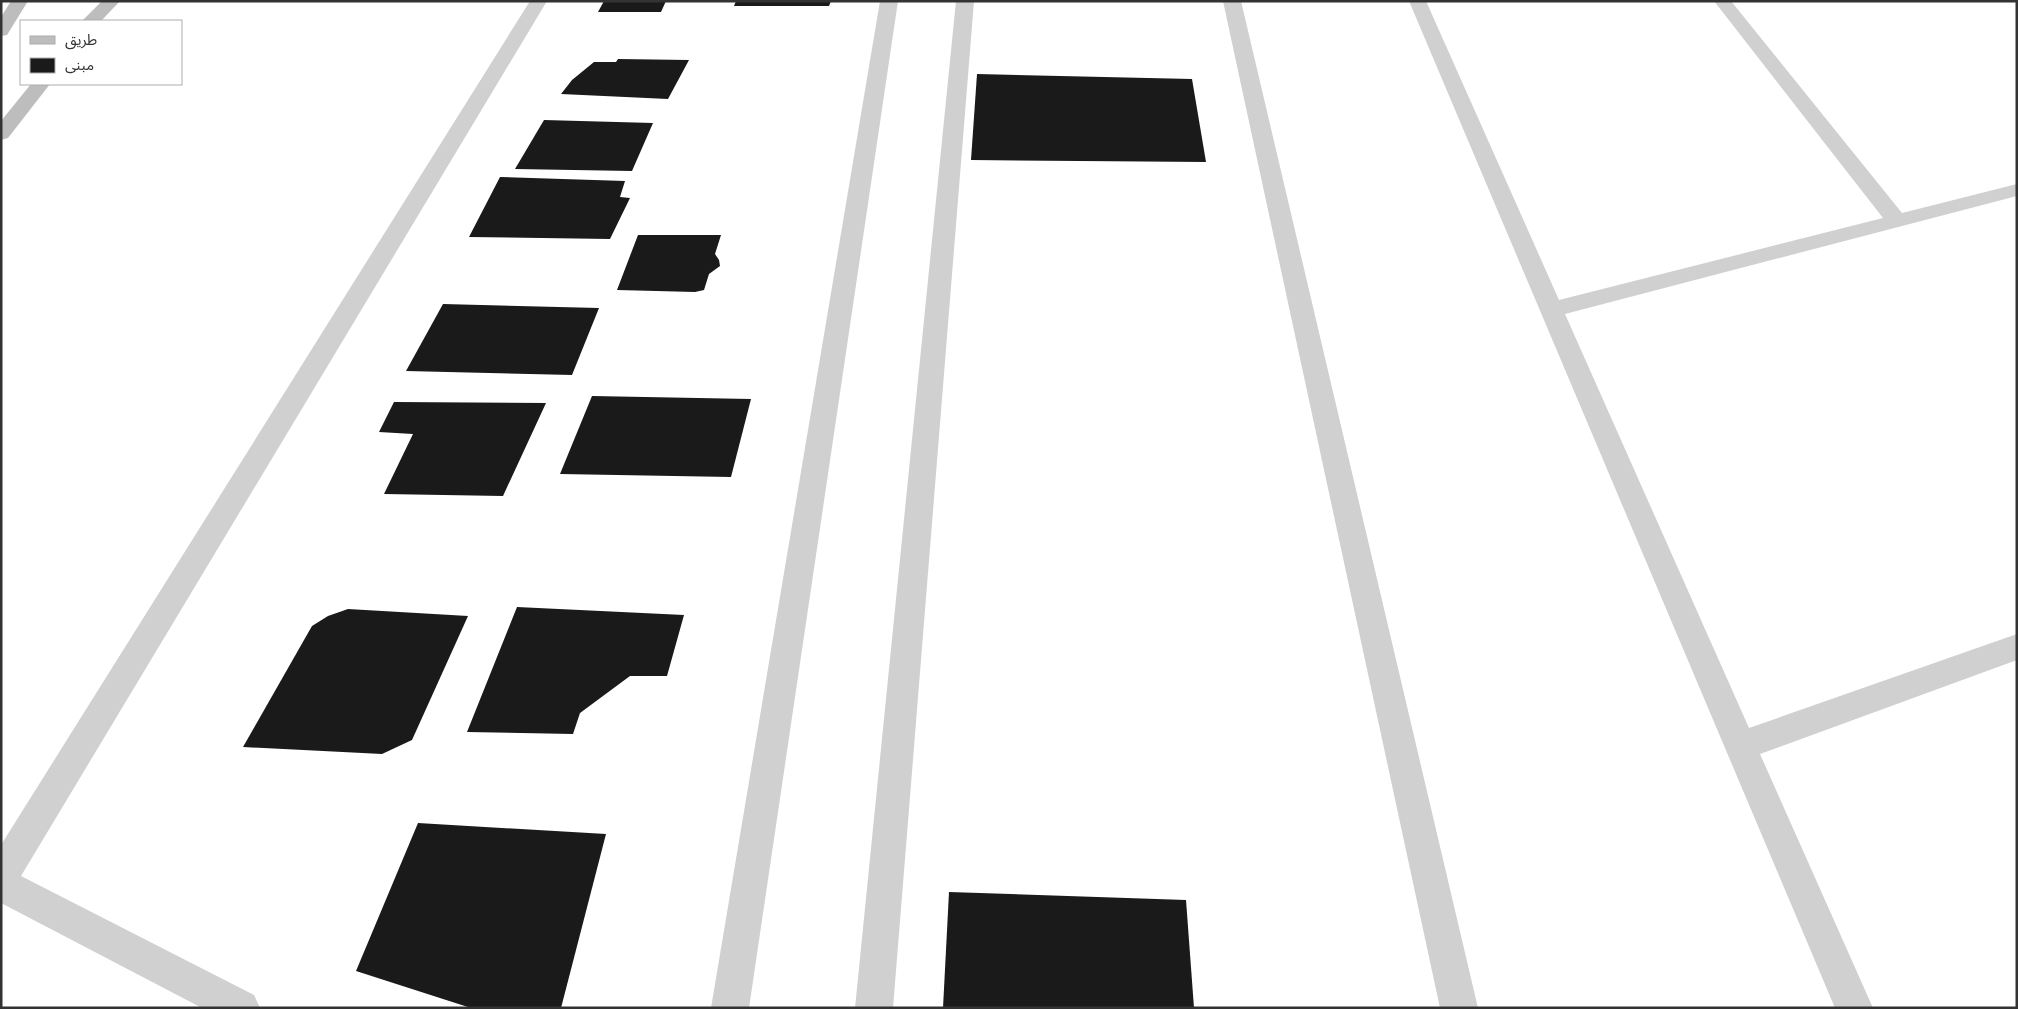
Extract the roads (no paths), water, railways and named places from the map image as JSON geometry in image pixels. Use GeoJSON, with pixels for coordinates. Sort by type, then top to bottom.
{"type":"FeatureCollection","features":[{"type":"Feature","properties":{"kind":"main road"},"geometry":{"type":"LineString","coordinates":[[1,31],[20,1]]}},
{"type":"Feature","properties":{"kind":"main road"},"geometry":{"type":"LineString","coordinates":[[92,20],[112,1]]}},
{"type":"Feature","properties":{"kind":"main road"},"geometry":{"type":"LineString","coordinates":[[1,134],[40,85]]}},
{"type":"Feature","properties":{"kind":"street"},"geometry":{"type":"LineString","coordinates":[[1,877],[539,1]]}},
{"type":"Feature","properties":{"kind":"street"},"geometry":{"type":"LineString","coordinates":[[730,1008],[889,1]]}},
{"type":"Feature","properties":{"kind":"street"},"geometry":{"type":"LineString","coordinates":[[874,1008],[965,1]]}},
{"type":"Feature","properties":{"kind":"street"},"geometry":{"type":"LineString","coordinates":[[1232,1],[1459,1008]]}},
{"type":"Feature","properties":{"kind":"street"},"geometry":{"type":"LineString","coordinates":[[1417,1],[1854,1008]]}},
{"type":"Feature","properties":{"kind":"street"},"geometry":{"type":"LineString","coordinates":[[1722,1],[1897,221]]}},
{"type":"Feature","properties":{"kind":"street"},"geometry":{"type":"LineString","coordinates":[[1551,310],[2017,190]]}},
{"type":"Feature","properties":{"kind":"street"},"geometry":{"type":"LineString","coordinates":[[1741,746],[2017,647]]}},
{"type":"Feature","properties":{"kind":"street"},"geometry":{"type":"LineString","coordinates":[[1,884],[241,1008]]}}]}
